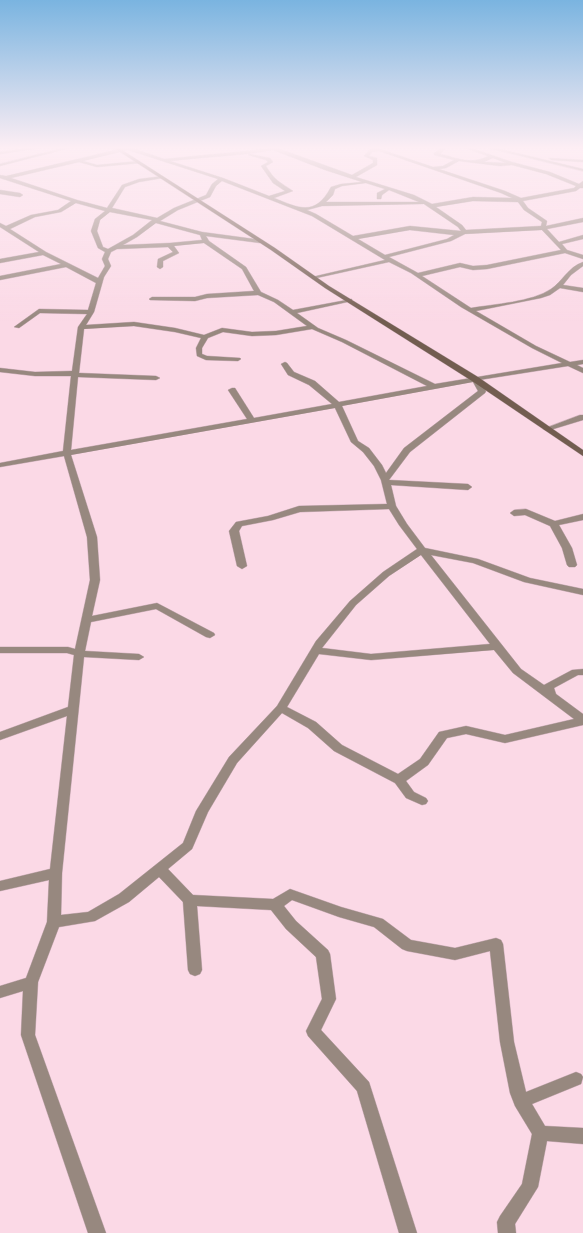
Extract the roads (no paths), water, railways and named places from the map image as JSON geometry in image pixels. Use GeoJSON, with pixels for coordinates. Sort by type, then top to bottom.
{"type":"FeatureCollection","features":[{"type":"Feature","properties":{"kind":"street"},"geometry":{"type":"LineString","coordinates":[[0,233],[33,216],[59,211],[69,206]]}},
{"type":"Feature","properties":{"kind":"street"},"geometry":{"type":"LineString","coordinates":[[90,206],[141,215],[155,219],[155,221],[202,234],[260,241]]}},
{"type":"Feature","properties":{"kind":"street"},"geometry":{"type":"LineString","coordinates":[[108,251],[101,248],[95,238],[94,231],[98,219],[109,210],[111,206]]}},
{"type":"Feature","properties":{"kind":"street"},"geometry":{"type":"LineString","coordinates":[[97,1233],[28,1035],[31,982],[54,922],[56,874],[79,654],[95,580],[92,537],[67,454],[74,374],[81,327],[91,312],[101,277],[108,266],[105,259],[108,251],[117,247],[155,221],[176,209],[186,206]]}},
{"type":"Feature","properties":{"kind":"street"},"geometry":{"type":"LineString","coordinates":[[205,206],[273,249],[314,278],[475,379],[583,454]]}},
{"type":"Feature","properties":{"kind":"street"},"geometry":{"type":"LineString","coordinates":[[292,206],[314,215],[417,275],[470,310],[534,347],[568,365],[583,371]]}},
{"type":"Feature","properties":{"kind":"street"},"geometry":{"type":"LineString","coordinates":[[303,210],[317,206]]}},
{"type":"Feature","properties":{"kind":"street"},"geometry":{"type":"LineString","coordinates":[[431,206],[460,226],[462,233]]}},
{"type":"Feature","properties":{"kind":"street"},"geometry":{"type":"LineString","coordinates":[[524,206],[526,209],[545,222],[543,228]]}},
{"type":"Feature","properties":{"kind":"street"},"geometry":{"type":"LineString","coordinates":[[353,238],[410,228],[462,233],[543,228],[583,220]]}},
{"type":"Feature","properties":{"kind":"street"},"geometry":{"type":"LineString","coordinates":[[0,225],[44,253],[100,282]]}},
{"type":"Feature","properties":{"kind":"street"},"geometry":{"type":"LineString","coordinates":[[543,228],[565,251],[583,257]]}},
{"type":"Feature","properties":{"kind":"street"},"geometry":{"type":"LineString","coordinates":[[384,257],[449,240],[462,233]]}},
{"type":"Feature","properties":{"kind":"street"},"geometry":{"type":"LineString","coordinates":[[202,234],[206,241],[244,268],[254,287],[259,293]]}},
{"type":"Feature","properties":{"kind":"street"},"geometry":{"type":"LineString","coordinates":[[557,244],[583,237]]}},
{"type":"Feature","properties":{"kind":"street"},"geometry":{"type":"LineString","coordinates":[[117,247],[170,246],[206,241]]}},
{"type":"Feature","properties":{"kind":"street"},"geometry":{"type":"LineString","coordinates":[[160,267],[160,260],[176,253],[170,246]]}},
{"type":"Feature","properties":{"kind":"street"},"geometry":{"type":"LineString","coordinates":[[417,275],[460,265],[473,268],[487,267],[565,251]]}},
{"type":"Feature","properties":{"kind":"street"},"geometry":{"type":"LineString","coordinates":[[0,261],[44,253]]}},
{"type":"Feature","properties":{"kind":"street"},"geometry":{"type":"LineString","coordinates":[[314,278],[391,260]]}},
{"type":"Feature","properties":{"kind":"street"},"geometry":{"type":"LineString","coordinates":[[470,310],[535,298],[554,291],[572,269],[583,264]]}},
{"type":"Feature","properties":{"kind":"street"},"geometry":{"type":"LineString","coordinates":[[0,278],[67,266]]}},
{"type":"Feature","properties":{"kind":"street"},"geometry":{"type":"LineString","coordinates":[[557,286],[583,290]]}},
{"type":"Feature","properties":{"kind":"street"},"geometry":{"type":"LineString","coordinates":[[152,299],[195,299],[207,296],[259,293],[276,300],[313,327],[344,340],[367,354],[420,378],[434,387]]}},
{"type":"Feature","properties":{"kind":"street"},"geometry":{"type":"LineString","coordinates":[[293,312],[350,300]]}},
{"type":"Feature","properties":{"kind":"street"},"geometry":{"type":"LineString","coordinates":[[17,327],[39,311],[91,312]]}},
{"type":"Feature","properties":{"kind":"street"},"geometry":{"type":"LineString","coordinates":[[81,327],[134,324],[175,330],[205,337],[222,330],[252,334],[276,333],[313,327]]}},
{"type":"Feature","properties":{"kind":"street"},"geometry":{"type":"LineString","coordinates":[[205,337],[199,348],[199,355],[206,358],[238,359]]}},
{"type":"Feature","properties":{"kind":"street"},"geometry":{"type":"LineString","coordinates":[[0,465],[475,379],[583,362]]}},
{"type":"Feature","properties":{"kind":"street"},"geometry":{"type":"LineString","coordinates":[[285,364],[291,373],[312,383],[338,405],[355,442],[366,450],[378,465],[386,481],[392,506],[403,525],[517,671],[583,720]]}},
{"type":"Feature","properties":{"kind":"street"},"geometry":{"type":"LineString","coordinates":[[0,370],[35,374],[74,374],[156,378]]}},
{"type":"Feature","properties":{"kind":"street"},"geometry":{"type":"LineString","coordinates":[[386,481],[407,450],[482,391],[475,379]]}},
{"type":"Feature","properties":{"kind":"street"},"geometry":{"type":"LineString","coordinates":[[232,390],[252,420]]}},
{"type":"Feature","properties":{"kind":"street"},"geometry":{"type":"LineString","coordinates":[[547,429],[583,417]]}},
{"type":"Feature","properties":{"kind":"street"},"geometry":{"type":"LineString","coordinates":[[386,481],[468,487]]}},
{"type":"Feature","properties":{"kind":"street"},"geometry":{"type":"LineString","coordinates":[[242,566],[240,552],[235,542],[234,531],[239,524],[270,518],[299,509],[392,506]]}},
{"type":"Feature","properties":{"kind":"street"},"geometry":{"type":"LineString","coordinates":[[514,513],[526,512],[554,524],[583,517]]}},
{"type":"Feature","properties":{"kind":"street"},"geometry":{"type":"LineString","coordinates":[[554,524],[567,548],[572,565]]}},
{"type":"Feature","properties":{"kind":"street"},"geometry":{"type":"LineString","coordinates":[[54,922],[90,917],[124,898],[188,846],[202,811],[233,760],[281,708],[320,643],[353,603],[386,574],[422,550],[475,561],[527,580],[583,592]]}},
{"type":"Feature","properties":{"kind":"street"},"geometry":{"type":"LineString","coordinates":[[86,620],[158,606],[210,635]]}},
{"type":"Feature","properties":{"kind":"street"},"geometry":{"type":"LineString","coordinates":[[316,650],[371,657],[497,647]]}},
{"type":"Feature","properties":{"kind":"street"},"geometry":{"type":"LineString","coordinates":[[0,650],[68,650],[79,654],[139,657]]}},
{"type":"Feature","properties":{"kind":"street"},"geometry":{"type":"LineString","coordinates":[[551,697],[548,687],[576,672],[583,672]]}},
{"type":"Feature","properties":{"kind":"street"},"geometry":{"type":"LineString","coordinates":[[281,708],[312,725],[338,748],[399,780],[410,795],[422,801]]}},
{"type":"Feature","properties":{"kind":"street"},"geometry":{"type":"LineString","coordinates":[[0,736],[74,709]]}},
{"type":"Feature","properties":{"kind":"street"},"geometry":{"type":"LineString","coordinates":[[399,780],[424,762],[443,735],[466,730],[505,739],[583,720]]}},
{"type":"Feature","properties":{"kind":"street"},"geometry":{"type":"LineString","coordinates":[[160,869],[190,900],[195,970]]}},
{"type":"Feature","properties":{"kind":"street"},"geometry":{"type":"LineString","coordinates":[[0,886],[56,874]]}},
{"type":"Feature","properties":{"kind":"street"},"geometry":{"type":"LineString","coordinates":[[190,900],[275,905],[290,894],[339,912],[378,923],[407,945],[455,954],[496,944],[507,1042],[518,1093],[521,1101],[540,1133],[530,1187],[506,1222],[508,1233]]}},
{"type":"Feature","properties":{"kind":"street"},"geometry":{"type":"LineString","coordinates":[[275,905],[291,925],[323,954],[329,999],[313,1031],[364,1087],[408,1233]]}},
{"type":"Feature","properties":{"kind":"street"},"geometry":{"type":"LineString","coordinates":[[0,992],[31,982]]}},
{"type":"Feature","properties":{"kind":"street"},"geometry":{"type":"LineString","coordinates":[[521,1101],[576,1079]]}},
{"type":"Feature","properties":{"kind":"street"},"geometry":{"type":"LineString","coordinates":[[540,1133],[583,1136]]}}]}
